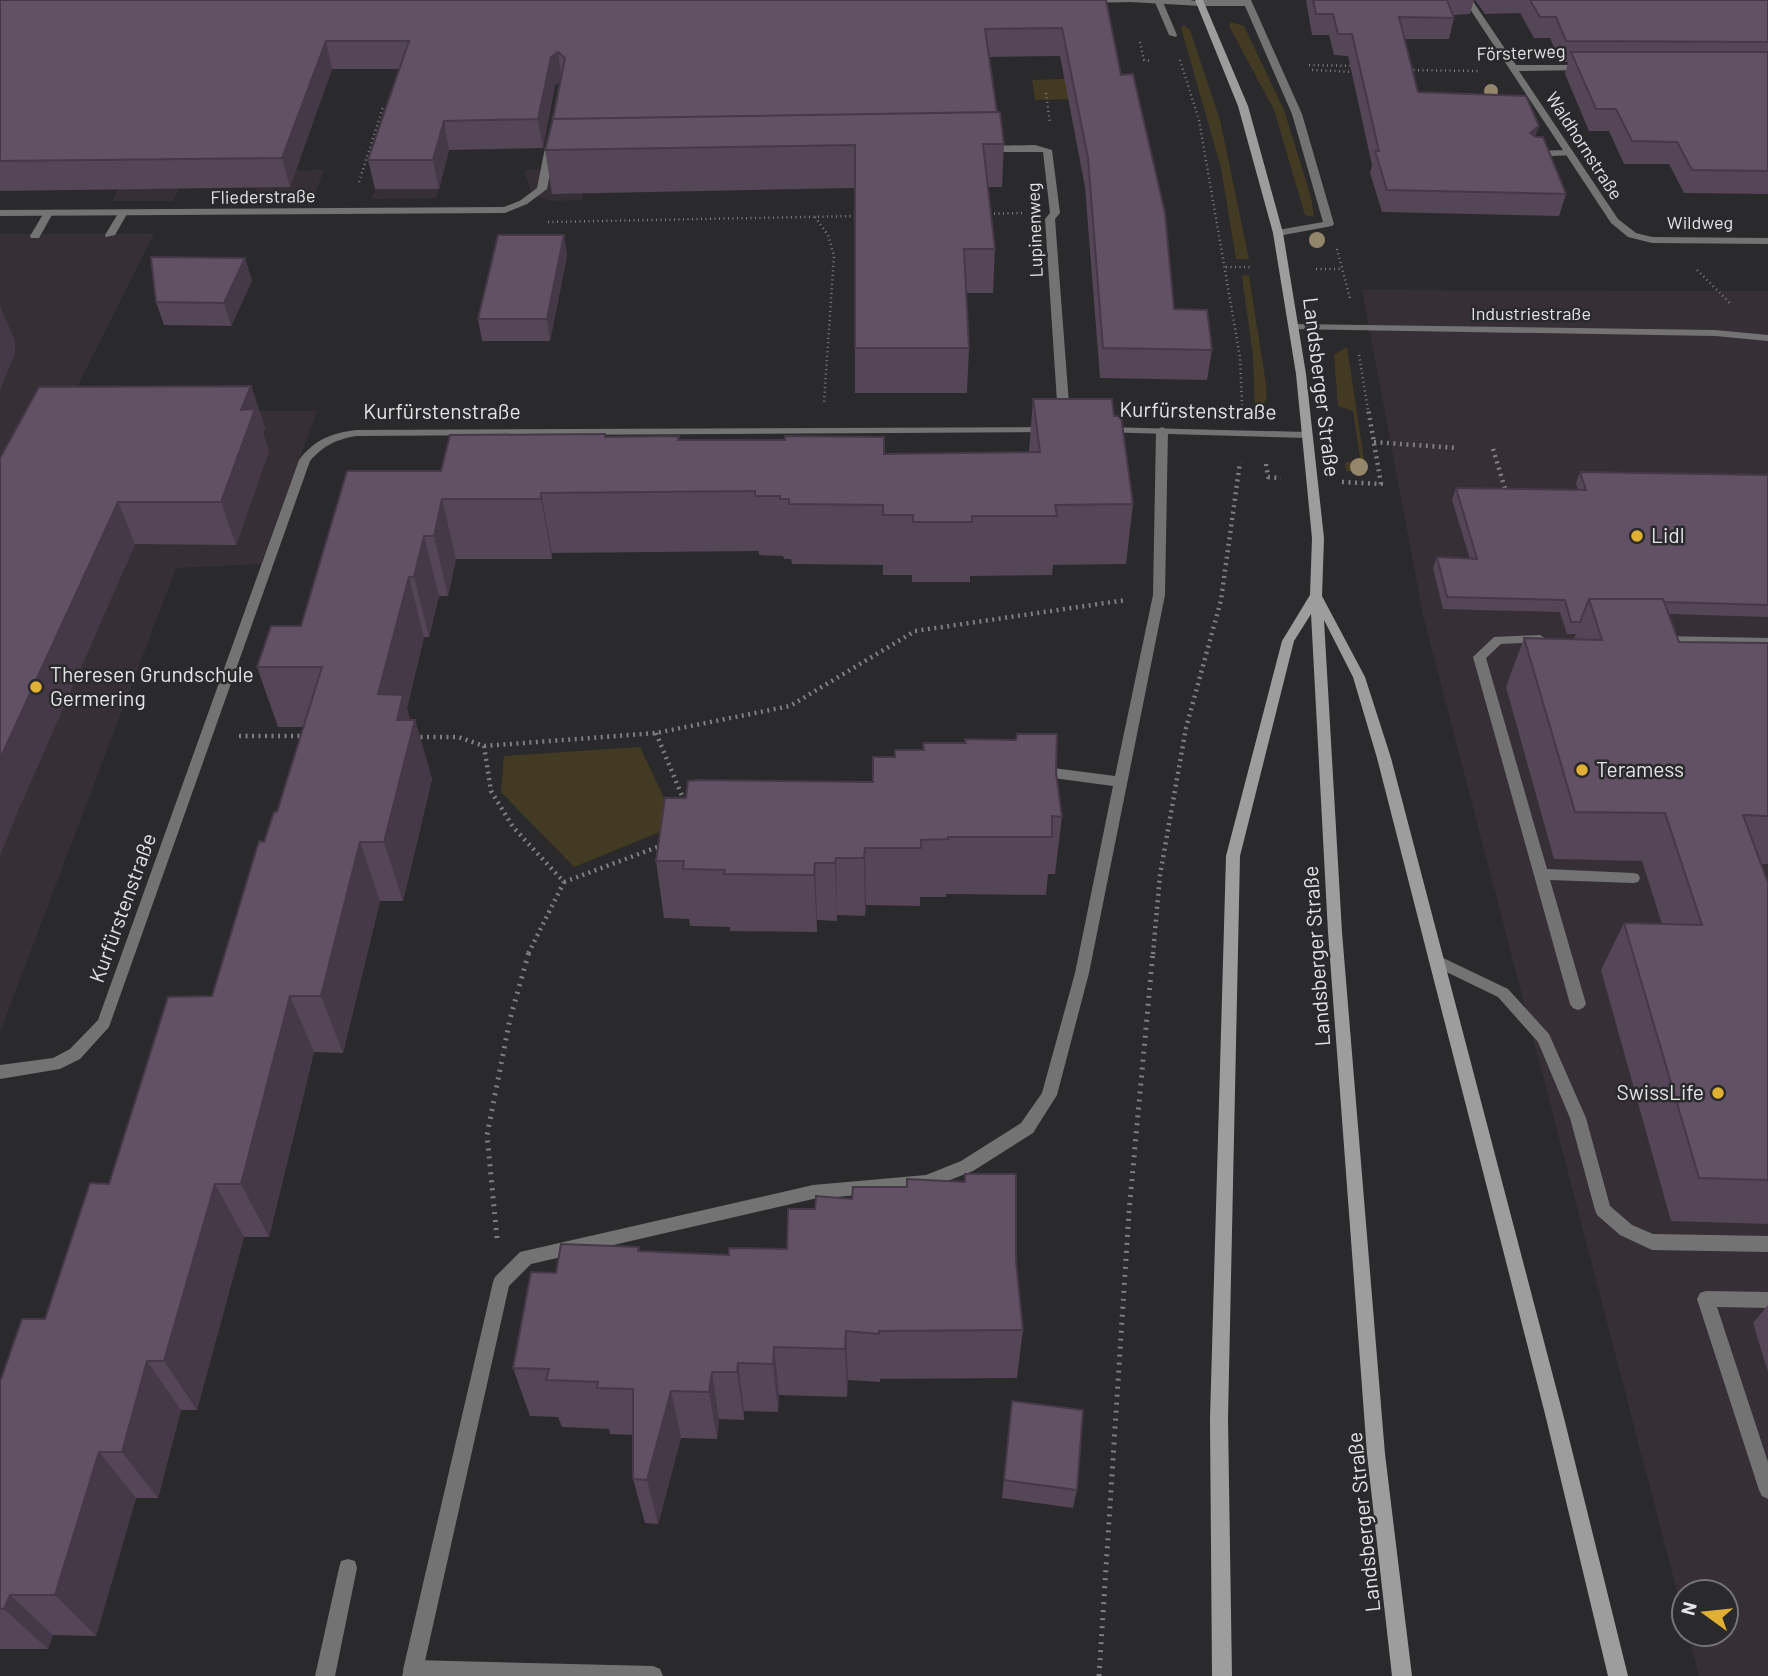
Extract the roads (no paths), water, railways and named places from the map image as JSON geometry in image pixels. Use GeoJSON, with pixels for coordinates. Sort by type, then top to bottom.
{"type":"FeatureCollection","features":[{"type":"Feature","properties":{"kind":"main road","name":"Landsberger Straße"},"geometry":{"type":"LineString","coordinates":[[1200,1],[1243,106],[1278,233],[1307,435],[1318,538],[1316,595],[1335,932],[1374,1427],[1402,1676]]}},
{"type":"Feature","properties":{"kind":"main road"},"geometry":{"type":"LineString","coordinates":[[1316,595],[1359,677],[1384,758],[1552,1405],[1618,1676]]}},
{"type":"Feature","properties":{"kind":"main road"},"geometry":{"type":"LineString","coordinates":[[1223,1676],[1219,1419],[1233,856],[1287,641],[1316,595]]}},
{"type":"Feature","properties":{"kind":"street"},"geometry":{"type":"LineString","coordinates":[[1072,0],[1127,0]]}},
{"type":"Feature","properties":{"kind":"street"},"geometry":{"type":"LineString","coordinates":[[1133,0],[1248,1],[1275,69],[1297,114],[1329,224],[1278,233]]}},
{"type":"Feature","properties":{"kind":"street"},"geometry":{"type":"LineString","coordinates":[[1158,0],[1172,35]]}},
{"type":"Feature","properties":{"kind":"street","name":"Waldhornstraße"},"geometry":{"type":"LineString","coordinates":[[1468,0],[1615,221],[1632,235]]}},
{"type":"Feature","properties":{"kind":"street","name":"Försterweg"},"geometry":{"type":"LineString","coordinates":[[1513,68],[1592,67]]}},
{"type":"Feature","properties":{"kind":"street"},"geometry":{"type":"LineString","coordinates":[[553,133],[548,156],[562,156]]}},
{"type":"Feature","properties":{"kind":"street","name":"Lupinenweg"},"geometry":{"type":"LineString","coordinates":[[972,150],[1047,150],[1055,213],[1050,219],[1066,430]]}},
{"type":"Feature","properties":{"kind":"street"},"geometry":{"type":"LineString","coordinates":[[1531,154],[1569,153]]}},
{"type":"Feature","properties":{"kind":"street","name":"Fliederstraße"},"geometry":{"type":"LineString","coordinates":[[0,213],[505,210],[524,202],[542,189],[548,156]]}},
{"type":"Feature","properties":{"kind":"street"},"geometry":{"type":"LineString","coordinates":[[35,236],[48,213]]}},
{"type":"Feature","properties":{"kind":"street"},"geometry":{"type":"LineString","coordinates":[[110,235],[122,214]]}},
{"type":"Feature","properties":{"kind":"street","name":"Wildweg"},"geometry":{"type":"LineString","coordinates":[[1632,235],[1652,240],[1768,241]]}},
{"type":"Feature","properties":{"kind":"street","name":"Industriestraße"},"geometry":{"type":"LineString","coordinates":[[1293,327],[1715,332],[1768,338]]}},
{"type":"Feature","properties":{"kind":"street","name":"Kurfürstenstraße"},"geometry":{"type":"LineString","coordinates":[[0,1072],[55,1064],[75,1054],[104,1023],[305,460],[316,445],[335,436],[1066,430]]}},
{"type":"Feature","properties":{"kind":"street","name":"Kurfürstenstraße"},"geometry":{"type":"LineString","coordinates":[[1093,430],[1307,435]]}},
{"type":"Feature","properties":{"kind":"street"},"geometry":{"type":"LineString","coordinates":[[653,1676],[413,1673],[501,1282],[526,1257],[594,1241],[813,1192],[927,1182],[967,1166],[1027,1128],[1049,1095],[1082,973],[1159,595],[1162,430]]}},
{"type":"Feature","properties":{"kind":"street"},"geometry":{"type":"LineString","coordinates":[[1551,639],[1498,640],[1479,657],[1578,1004]]}},
{"type":"Feature","properties":{"kind":"street"},"geometry":{"type":"LineString","coordinates":[[1643,640],[1768,642]]}},
{"type":"Feature","properties":{"kind":"street"},"geometry":{"type":"LineString","coordinates":[[1017,768],[1120,782]]}},
{"type":"Feature","properties":{"kind":"street"},"geometry":{"type":"LineString","coordinates":[[1541,874],[1633,878]]}},
{"type":"Feature","properties":{"kind":"street"},"geometry":{"type":"LineString","coordinates":[[1437,961],[1503,993],[1544,1038],[1578,1118],[1603,1210],[1626,1230],[1652,1242],[1768,1244]]}},
{"type":"Feature","properties":{"kind":"street"},"geometry":{"type":"LineString","coordinates":[[1768,1300],[1706,1299],[1768,1490]]}},
{"type":"Feature","properties":{"kind":"street"},"geometry":{"type":"LineString","coordinates":[[325,1676],[348,1568]]}},
{"type":"Feature","properties":{"kind":"place","name":"Lidl"},"geometry":{"type":"Point","coordinates":[1637,536]}},
{"type":"Feature","properties":{"kind":"place","name":"Theresen Grundschule Germering"},"geometry":{"type":"Point","coordinates":[36,687]}},
{"type":"Feature","properties":{"kind":"place","name":"Teramess"},"geometry":{"type":"Point","coordinates":[1582,770]}},
{"type":"Feature","properties":{"kind":"place","name":"SwissLife"},"geometry":{"type":"Point","coordinates":[1718,1093]}}]}
